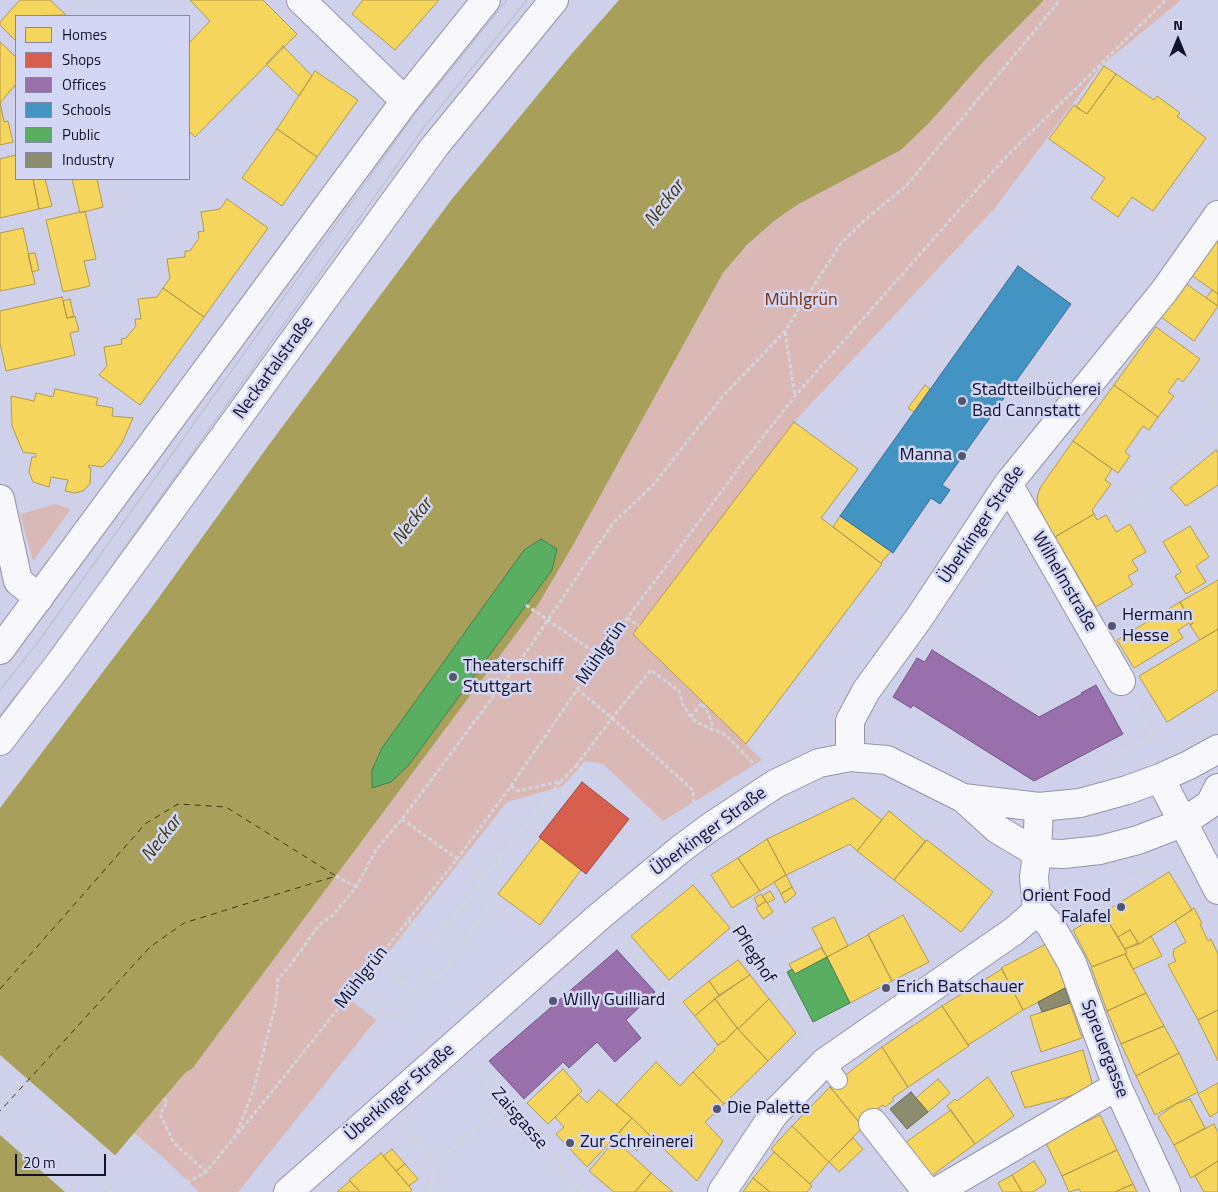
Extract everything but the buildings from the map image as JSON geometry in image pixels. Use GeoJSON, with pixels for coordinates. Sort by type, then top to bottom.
{"type":"FeatureCollection","features":[{"type":"Feature","properties":{"kind":"main road"},"geometry":{"type":"LineString","coordinates":[[301,0],[405,101]]}},
{"type":"Feature","properties":{"kind":"main road"},"geometry":{"type":"LineString","coordinates":[[0,650],[19,587],[486,0]]}},
{"type":"Feature","properties":{"kind":"main road","name":"Neckartalstraße"},"geometry":{"type":"LineString","coordinates":[[0,741],[65,656],[435,146],[554,0]]}},
{"type":"Feature","properties":{"kind":"main road","name":"Überkinger Straße"},"geometry":{"type":"LineString","coordinates":[[288,1192],[601,915],[682,848],[775,784],[819,763],[850,757],[850,721],[866,691],[919,618],[1008,484],[1165,290],[1218,216]]}},
{"type":"Feature","properties":{"kind":"main road","name":"Wilhelmstraße"},"geometry":{"type":"LineString","coordinates":[[1008,484],[1121,681]]}},
{"type":"Feature","properties":{"kind":"main road"},"geometry":{"type":"LineString","coordinates":[[0,499],[19,587]]}},
{"type":"Feature","properties":{"kind":"main road"},"geometry":{"type":"LineString","coordinates":[[963,798],[1039,807],[1080,803],[1127,790],[1160,778],[1190,765],[1218,749]]}},
{"type":"Feature","properties":{"kind":"main road"},"geometry":{"type":"LineString","coordinates":[[850,757],[887,760],[963,798],[997,829],[1037,852],[1063,854],[1100,850],[1138,840],[1182,823],[1210,804],[1218,788]]}},
{"type":"Feature","properties":{"kind":"main road"},"geometry":{"type":"LineString","coordinates":[[1160,778],[1218,890]]}},
{"type":"Feature","properties":{"kind":"main road"},"geometry":{"type":"LineString","coordinates":[[722,1192],[774,1114],[1014,931],[1044,918],[1034,877],[1039,807]]}},
{"type":"Feature","properties":{"kind":"main road","name":"Spreuergasse"},"geometry":{"type":"LineString","coordinates":[[1044,918],[1072,963],[1117,1086],[1166,1192]]}},
{"type":"Feature","properties":{"kind":"main road"},"geometry":{"type":"LineString","coordinates":[[936,1192],[1117,1086]]}},
{"type":"Feature","properties":{"kind":"main road"},"geometry":{"type":"LineString","coordinates":[[870,1120],[927,1192]]}},
{"type":"Feature","properties":{"kind":"path"},"geometry":{"type":"LineString","coordinates":[[235,1136],[253,1091],[276,1003],[278,979],[319,925],[333,915],[356,887],[376,850],[402,819],[527,651],[614,523],[654,485],[723,396],[784,331],[841,244],[867,218],[906,186],[1060,0]]}},
{"type":"Feature","properties":{"kind":"path","name":"Mühlgrün"},"geometry":{"type":"LineString","coordinates":[[206,1172],[456,859],[511,786],[627,618],[795,396],[1003,160],[1166,0]]}},
{"type":"Feature","properties":{"kind":"path"},"geometry":{"type":"LineString","coordinates":[[784,331],[795,396]]}},
{"type":"Feature","properties":{"kind":"path"},"geometry":{"type":"LineString","coordinates":[[1190,374],[1204,392],[1218,418]]}},
{"type":"Feature","properties":{"kind":"path"},"geometry":{"type":"LineString","coordinates":[[1110,524],[1218,434]]}},
{"type":"Feature","properties":{"kind":"path"},"geometry":{"type":"LineString","coordinates":[[526,605],[600,656]]}},
{"type":"Feature","properties":{"kind":"path"},"geometry":{"type":"LineString","coordinates":[[627,618],[639,626]]}},
{"type":"Feature","properties":{"kind":"path"},"geometry":{"type":"LineString","coordinates":[[408,920],[435,942],[651,670],[679,691],[683,705],[691,717],[698,723],[713,728],[726,736],[775,784]]}},
{"type":"Feature","properties":{"kind":"path"},"geometry":{"type":"LineString","coordinates":[[577,689],[693,790],[695,806],[709,828]]}},
{"type":"Feature","properties":{"kind":"path"},"geometry":{"type":"LineString","coordinates":[[691,717],[702,703],[709,715],[713,728]]}},
{"type":"Feature","properties":{"kind":"path"},"geometry":{"type":"LineString","coordinates":[[576,766],[597,774],[626,794],[662,828]]}},
{"type":"Feature","properties":{"kind":"path"},"geometry":{"type":"LineString","coordinates":[[511,786],[518,791],[561,781]]}},
{"type":"Feature","properties":{"kind":"path"},"geometry":{"type":"LineString","coordinates":[[402,819],[485,880]]}},
{"type":"Feature","properties":{"kind":"path","name":"Pfleghof"},"geometry":{"type":"LineString","coordinates":[[682,848],[831,1071]]}},
{"type":"Feature","properties":{"kind":"path"},"geometry":{"type":"LineString","coordinates":[[495,853],[502,858]]}},
{"type":"Feature","properties":{"kind":"path"},"geometry":{"type":"LineString","coordinates":[[1044,918],[1156,866]]}},
{"type":"Feature","properties":{"kind":"path"},"geometry":{"type":"LineString","coordinates":[[336,876],[356,887]]}},
{"type":"Feature","properties":{"kind":"path"},"geometry":{"type":"LineString","coordinates":[[353,989],[394,1018],[429,971],[438,978],[494,901],[478,889]]}},
{"type":"Feature","properties":{"kind":"path"},"geometry":{"type":"LineString","coordinates":[[601,915],[716,1047]]}},
{"type":"Feature","properties":{"kind":"path"},"geometry":{"type":"LineString","coordinates":[[439,919],[448,926]]}},
{"type":"Feature","properties":{"kind":"path"},"geometry":{"type":"LineString","coordinates":[[374,962],[414,991]]}},
{"type":"Feature","properties":{"kind":"path","name":"Zaisgasse"},"geometry":{"type":"LineString","coordinates":[[454,1045],[584,1192]]}},
{"type":"Feature","properties":{"kind":"path"},"geometry":{"type":"LineString","coordinates":[[164,1098],[168,1102],[160,1114],[174,1143],[206,1172],[170,1192]]}},
{"type":"Feature","properties":{"kind":"path"},"geometry":{"type":"LineString","coordinates":[[430,1192],[434,1165],[506,1103]]}},
{"type":"Feature","properties":{"kind":"path"},"geometry":{"type":"LineString","coordinates":[[383,1108],[434,1165]]}},
{"type":"Feature","properties":{"kind":"path"},"geometry":{"type":"LineString","coordinates":[[568,1192],[576,1183]]}},
{"type":"Feature","properties":{"kind":"path"},"geometry":{"type":"LineString","coordinates":[[104,1186],[112,1192]]}},
{"type":"Feature","properties":{"kind":"path"},"geometry":{"type":"LineString","coordinates":[[178,1188],[182,1192]]}},
{"type":"Feature","properties":{"kind":"green space","name":"Mühlgrün"},"geometry":{"type":"Polygon","coordinates":[[[1044,0],[1181,0],[1101,66],[995,208],[794,422],[633,634],[762,760],[663,821],[603,764],[585,761],[563,786],[507,802],[351,1000],[376,1020],[238,1192],[199,1192],[165,1159],[134,1133],[185,1073],[192,1069],[538,603],[572,547],[723,273],[747,246],[774,221],[797,205],[901,150],[929,123],[984,61],[1044,0]]]}},
{"type":"Feature","properties":{"kind":"green space"},"geometry":{"type":"Polygon","coordinates":[[[56,504],[71,509],[33,561],[20,514],[56,504]]]}},
{"type":"Feature","properties":{"kind":"water","name":"Neckar"},"geometry":{"type":"Polygon","coordinates":[[[619,0],[1044,0],[984,61],[929,123],[901,150],[797,205],[774,221],[747,245],[723,273],[572,547],[539,603],[192,1069],[185,1073],[84,1192],[0,1192],[0,808],[152,607],[271,442],[452,199],[569,57],[619,0]]]}},
{"type":"Feature","properties":{"kind":"pier"},"geometry":{"type":"Polygon","coordinates":[[[0,1055],[117,1157],[87,1192],[65,1192],[0,1135],[0,1055]]]}},
{"type":"Feature","properties":{"kind":"ferry route"},"geometry":{"type":"LineString","coordinates":[[0,989],[145,824],[178,804],[226,807],[336,876],[184,923],[150,947],[0,1111]]}},
{"type":"Feature","properties":{"kind":"tram line"},"geometry":{"type":"LineString","coordinates":[[0,690],[38,642],[414,115],[507,0]]}},
{"type":"Feature","properties":{"kind":"tram line"},"geometry":{"type":"LineString","coordinates":[[0,715],[51,651],[425,126],[527,0]]}},
{"type":"Feature","properties":{"kind":"place","name":"Stadtteilbücherei Bad Cannstatt"},"geometry":{"type":"Point","coordinates":[962,401]}},
{"type":"Feature","properties":{"kind":"place","name":"Manna"},"geometry":{"type":"Point","coordinates":[962,456]}},
{"type":"Feature","properties":{"kind":"place","name":"Hermann Hesse"},"geometry":{"type":"Point","coordinates":[1112,626]}},
{"type":"Feature","properties":{"kind":"place","name":"Theaterschiff Stuttgart"},"geometry":{"type":"Point","coordinates":[453,677]}},
{"type":"Feature","properties":{"kind":"place","name":"Orient Food Falafel"},"geometry":{"type":"Point","coordinates":[1121,907]}},
{"type":"Feature","properties":{"kind":"place","name":"Erich Batschauer"},"geometry":{"type":"Point","coordinates":[886,988]}},
{"type":"Feature","properties":{"kind":"place","name":"Willy Guilliard"},"geometry":{"type":"Point","coordinates":[553,1001]}},
{"type":"Feature","properties":{"kind":"place","name":"Die Palette"},"geometry":{"type":"Point","coordinates":[717,1109]}},
{"type":"Feature","properties":{"kind":"place","name":"Zur Schreinerei"},"geometry":{"type":"Point","coordinates":[570,1143]}}]}
